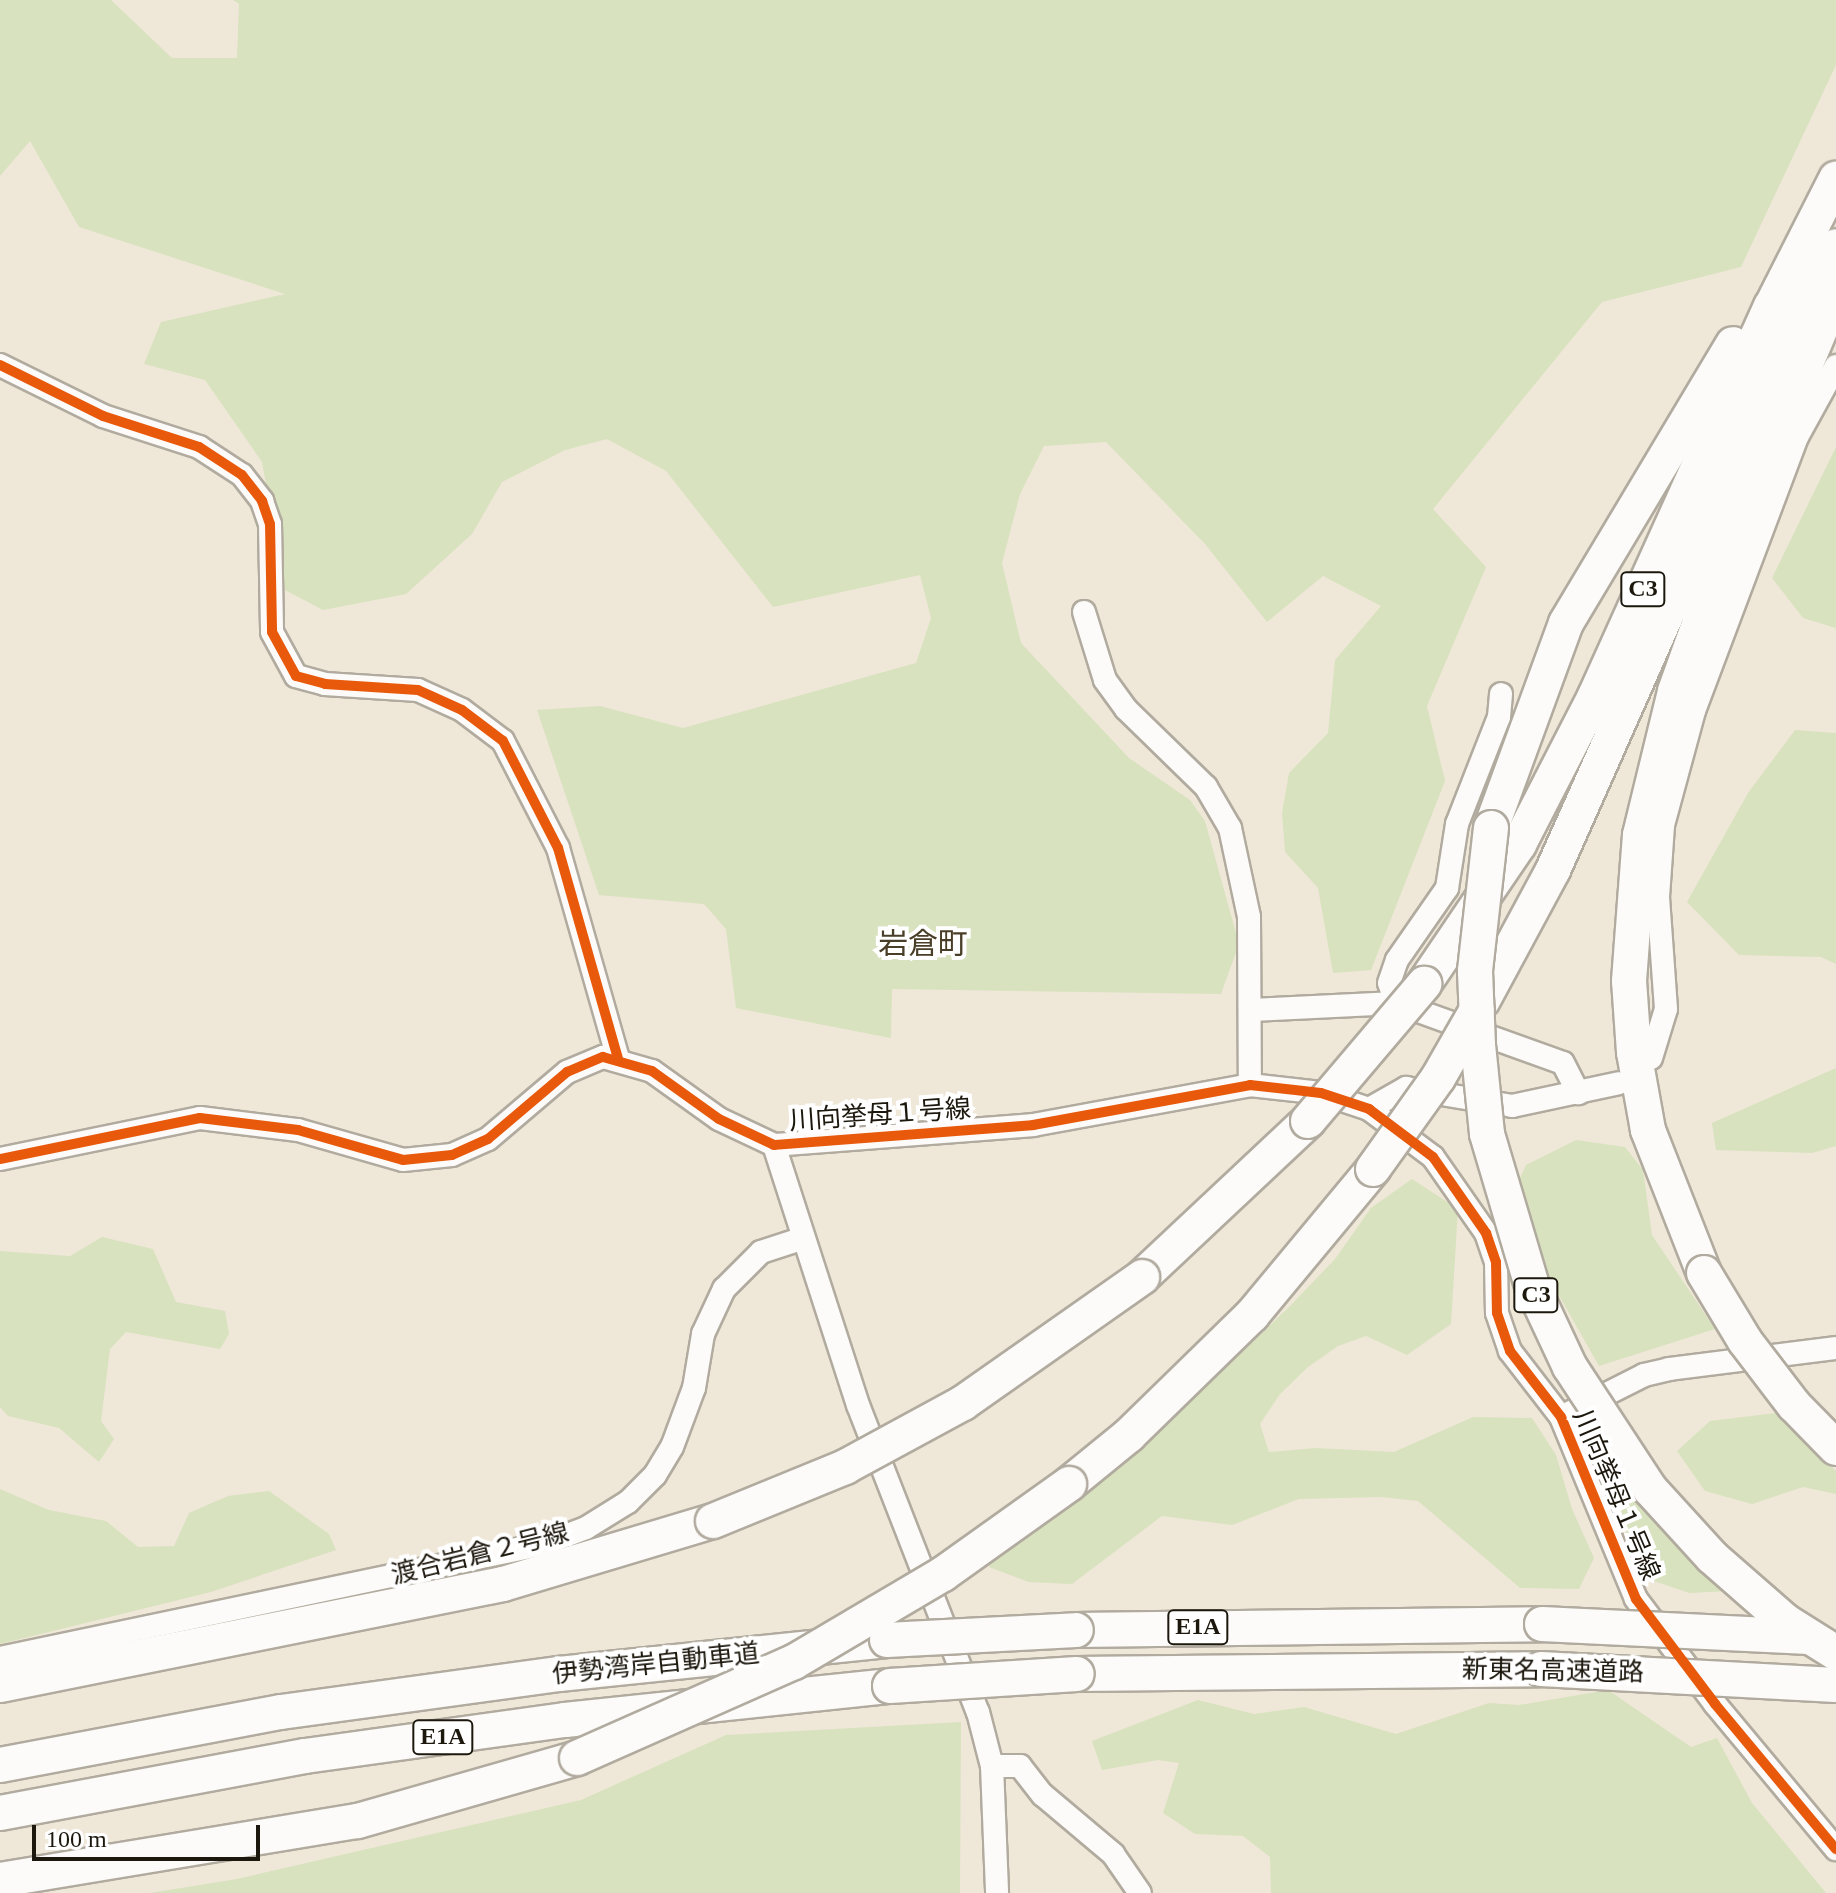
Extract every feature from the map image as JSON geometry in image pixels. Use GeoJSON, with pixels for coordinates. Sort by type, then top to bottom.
{"type":"FeatureCollection","features":[{"type":"Feature","properties":{"kind":"highway","name":"C3"},"geometry":{"type":"LineString","coordinates":[[1836,163],[1812,194],[1744,325],[1566,623],[1491,828],[1475,971],[1487,1134],[1503,1199],[1532,1286],[1570,1367],[1650,1489],[1712,1557],[1785,1621],[1836,1653]]}},
{"type":"Feature","properties":{"kind":"highway","name":"C3"},"geometry":{"type":"LineString","coordinates":[[0,1685],[472,1591],[610,1555],[713,1521],[845,1467],[963,1403],[1142,1277],[1308,1121],[1424,984],[1519,844],[1588,709],[1771,307],[1836,179]]}},
{"type":"Feature","properties":{"kind":"highway"},"geometry":{"type":"LineString","coordinates":[[0,1880],[358,1821],[577,1758],[794,1662],[943,1574],[1069,1484],[1129,1435],[1252,1315],[1373,1169],[1480,1015],[1553,870],[1774,372],[1836,246]]}},
{"type":"Feature","properties":{"kind":"highway"},"geometry":{"type":"LineString","coordinates":[[1836,292],[1715,580],[1675,691],[1640,835],[1629,981],[1634,1052],[1648,1130],[1704,1273],[1745,1341],[1794,1405],[1836,1448]]}},
{"type":"Feature","properties":{"kind":"highway","name":"新東名高速道路"},"geometry":{"type":"LineString","coordinates":[[1319,1624],[1542,1624],[1836,1638]]}},
{"type":"Feature","properties":{"kind":"highway","name":"伊勢湾岸自動車道"},"geometry":{"type":"LineString","coordinates":[[0,1765],[281,1712],[559,1674],[887,1640],[1076,1630],[1319,1624]]}},
{"type":"Feature","properties":{"kind":"highway","name":"新東名高速道路"},"geometry":{"type":"LineString","coordinates":[[1317,1669],[1541,1669],[1836,1685]]}},
{"type":"Feature","properties":{"kind":"highway","name":"伊勢湾岸自動車道"},"geometry":{"type":"LineString","coordinates":[[0,1813],[305,1756],[580,1718],[890,1686],[1077,1674],[1317,1669]]}},
{"type":"Feature","properties":{"kind":"street"},"geometry":{"type":"LineString","coordinates":[[0,365],[103,416],[199,447],[242,475],[262,501],[270,524],[272,632],[296,676],[325,684],[418,690],[462,710],[503,741],[558,848],[618,1058],[588,1060],[567,1072],[488,1139],[452,1155],[403,1160],[298,1130],[200,1118],[0,1159]]}},
{"type":"Feature","properties":{"kind":"street"},"geometry":{"type":"LineString","coordinates":[[1651,1058],[1666,1009],[1658,897],[1663,825],[1710,668],[1797,437],[1836,366]]}},
{"type":"Feature","properties":{"kind":"street"},"geometry":{"type":"LineString","coordinates":[[1084,612],[1105,680],[1126,709],[1206,787],[1230,828],[1249,917],[1252,1010],[1250,1085]]}},
{"type":"Feature","properties":{"kind":"street"},"geometry":{"type":"LineString","coordinates":[[1396,1003],[1389,983],[1397,960],[1447,888],[1457,824],[1499,717],[1501,694]]}},
{"type":"Feature","properties":{"kind":"street"},"geometry":{"type":"LineString","coordinates":[[1252,1010],[1396,1003],[1480,1015],[1563,1063],[1578,1093]]}},
{"type":"Feature","properties":{"kind":"street","name":"川向挙母１号線"},"geometry":{"type":"LineString","coordinates":[[618,1058],[652,1071],[719,1119],[774,1145],[1033,1125],[1250,1085],[1321,1093],[1369,1109],[1425,1149],[1467,1200],[1496,1262],[1497,1313],[1510,1351],[1561,1417],[1636,1599],[1715,1704],[1836,1849]]}},
{"type":"Feature","properties":{"kind":"street"},"geometry":{"type":"LineString","coordinates":[[1369,1109],[1406,1088],[1512,1106],[1619,1083]]}},
{"type":"Feature","properties":{"kind":"street"},"geometry":{"type":"LineString","coordinates":[[774,1145],[801,1239],[858,1405],[978,1712],[992,1766],[997,1893]]}},
{"type":"Feature","properties":{"kind":"street","name":"渡合岩倉２号線"},"geometry":{"type":"LineString","coordinates":[[0,1658],[544,1544],[586,1528],[628,1502],[655,1475],[672,1447],[694,1388],[703,1334],[724,1289],[761,1252],[801,1239]]}},
{"type":"Feature","properties":{"kind":"street"},"geometry":{"type":"LineString","coordinates":[[1561,1417],[1669,1369],[1836,1348]]}},
{"type":"Feature","properties":{"kind":"street"},"geometry":{"type":"LineString","coordinates":[[992,1766],[1020,1766],[1043,1795],[1113,1854],[1140,1893]]}},
{"type":"Feature","properties":{"kind":"green space"},"geometry":{"type":"Polygon","coordinates":[[[0,0],[111,0],[172,58],[237,58],[239,4],[233,0],[1836,0],[1836,65],[1741,267],[1602,302],[1433,509],[1486,567],[1427,706],[1445,781],[1371,970],[1333,973],[1318,888],[1285,852],[1282,813],[1289,773],[1328,733],[1335,660],[1381,606],[1323,576],[1267,622],[1205,544],[1106,442],[1044,446],[1020,494],[1002,563],[1021,643],[1129,758],[1190,800],[1205,821],[1239,944],[1221,994],[892,989],[891,1038],[736,1008],[726,929],[704,904],[599,895],[537,710],[600,706],[683,728],[916,663],[931,618],[920,575],[773,607],[666,471],[607,439],[565,450],[502,482],[472,534],[406,594],[323,610],[285,590],[262,462],[205,380],[144,364],[161,322],[285,294],[79,227],[30,141],[0,176],[0,0]]]}},
{"type":"Feature","properties":{"kind":"green space"},"geometry":{"type":"Polygon","coordinates":[[[1836,447],[1836,628],[1803,618],[1772,578],[1836,447]]]}},
{"type":"Feature","properties":{"kind":"green space"},"geometry":{"type":"Polygon","coordinates":[[[1795,730],[1836,733],[1836,964],[1821,957],[1739,955],[1687,902],[1748,793],[1795,730]]]}},
{"type":"Feature","properties":{"kind":"green space"},"geometry":{"type":"Polygon","coordinates":[[[1836,1068],[1836,1146],[1812,1153],[1716,1150],[1712,1123],[1836,1068]]]}},
{"type":"Feature","properties":{"kind":"green space"},"geometry":{"type":"Polygon","coordinates":[[[1576,1140],[1625,1147],[1643,1170],[1652,1235],[1715,1329],[1599,1366],[1544,1269],[1519,1180],[1526,1165],[1576,1140]]]}},
{"type":"Feature","properties":{"kind":"green space"},"geometry":{"type":"Polygon","coordinates":[[[1412,1179],[1458,1209],[1451,1324],[1407,1355],[1366,1336],[1338,1346],[1308,1367],[1280,1394],[1260,1424],[1269,1452],[1316,1448],[1394,1452],[1473,1417],[1532,1418],[1556,1455],[1572,1509],[1594,1558],[1579,1589],[1520,1588],[1418,1501],[1381,1497],[1299,1499],[1232,1525],[1162,1516],[1072,1584],[1029,1582],[989,1567],[992,1554],[1141,1449],[1335,1259],[1371,1208],[1412,1179]]]}},
{"type":"Feature","properties":{"kind":"green space"},"geometry":{"type":"Polygon","coordinates":[[[102,1237],[153,1249],[176,1302],[225,1311],[229,1334],[220,1349],[126,1332],[110,1349],[101,1421],[114,1439],[99,1462],[59,1428],[8,1416],[0,1407],[0,1251],[70,1256],[102,1237]]]}},
{"type":"Feature","properties":{"kind":"green space"},"geometry":{"type":"Polygon","coordinates":[[[1776,1413],[1836,1471],[1836,1494],[1803,1487],[1752,1504],[1705,1491],[1677,1451],[1710,1421],[1776,1413]]]}},
{"type":"Feature","properties":{"kind":"green space"},"geometry":{"type":"Polygon","coordinates":[[[1625,1484],[1729,1591],[1689,1593],[1654,1581],[1630,1548],[1617,1491],[1625,1484]]]}},
{"type":"Feature","properties":{"kind":"green space"},"geometry":{"type":"Polygon","coordinates":[[[0,1489],[49,1510],[106,1521],[138,1547],[174,1546],[189,1513],[228,1496],[269,1491],[329,1534],[336,1550],[211,1592],[0,1644],[0,1489]]]}},
{"type":"Feature","properties":{"kind":"green space"},"geometry":{"type":"Polygon","coordinates":[[[1608,1690],[1691,1747],[1717,1738],[1752,1803],[1826,1893],[1271,1893],[1270,1857],[1243,1836],[1195,1834],[1163,1813],[1179,1763],[1158,1760],[1102,1770],[1092,1741],[1198,1700],[1254,1714],[1304,1707],[1396,1734],[1489,1703],[1519,1705],[1608,1690]]]}},
{"type":"Feature","properties":{"kind":"green space"},"geometry":{"type":"Polygon","coordinates":[[[961,1722],[960,1893],[150,1893],[237,1879],[581,1800],[726,1735],[961,1722]]]}},
{"type":"Feature","properties":{"kind":"cycle path"},"geometry":{"type":"LineString","coordinates":[[0,365],[103,416],[199,447],[242,475],[262,501],[270,524],[272,632],[296,676],[325,684],[418,690],[462,710],[503,741],[558,848],[618,1058]]}},
{"type":"Feature","properties":{"kind":"cycle path"},"geometry":{"type":"LineString","coordinates":[[0,1159],[200,1118],[298,1130],[403,1160],[452,1155],[488,1139],[567,1072],[603,1057],[652,1071],[719,1119],[774,1145],[1033,1125],[1250,1085],[1321,1093],[1369,1109],[1433,1157],[1486,1233],[1496,1262],[1497,1313],[1510,1351],[1561,1417],[1636,1599],[1715,1704],[1836,1849]]}},
{"type":"Feature","properties":{"kind":"district","name":"岩倉町"},"geometry":{"type":"Point","coordinates":[923,944]}}]}
